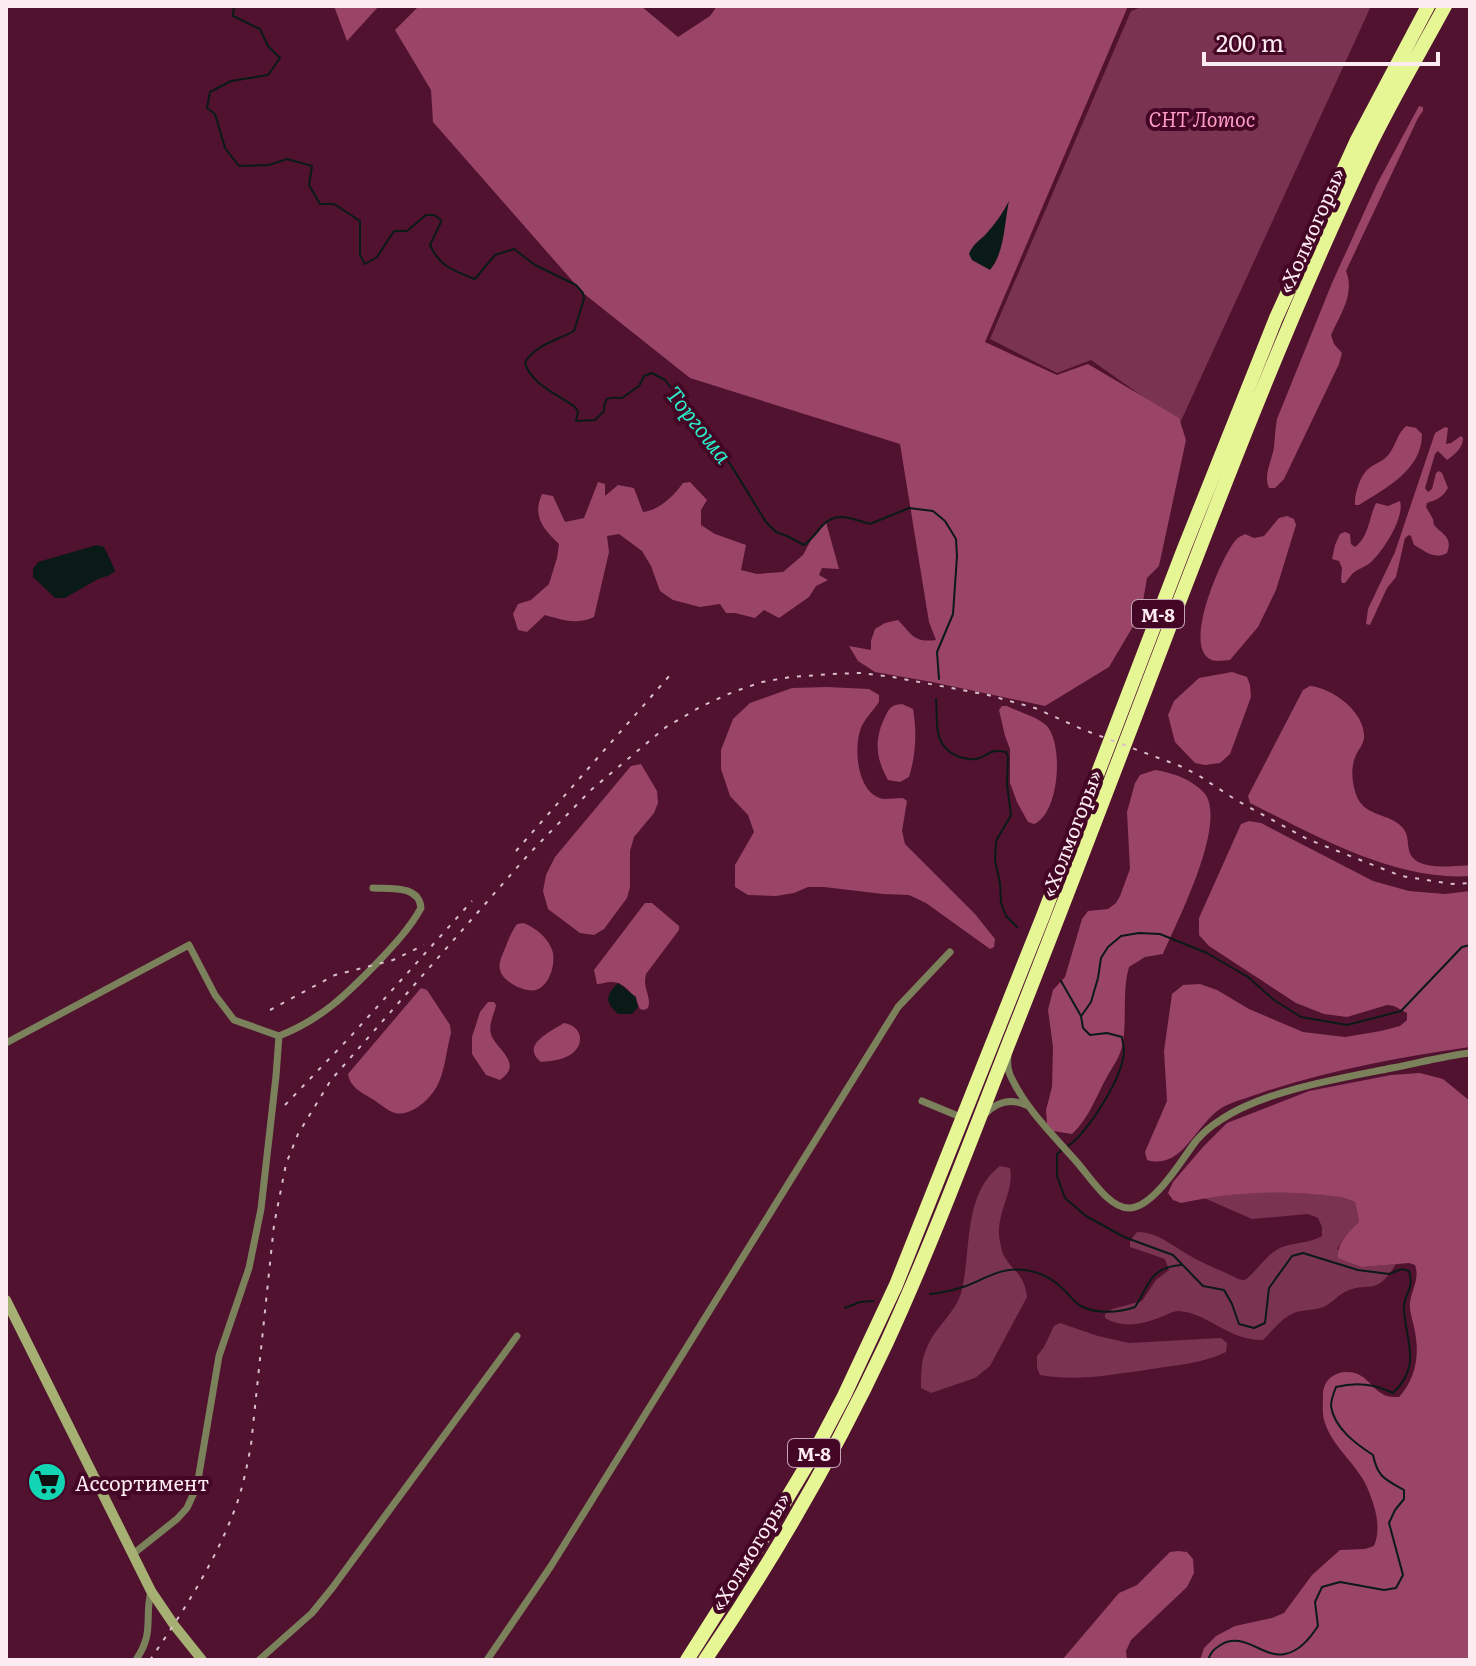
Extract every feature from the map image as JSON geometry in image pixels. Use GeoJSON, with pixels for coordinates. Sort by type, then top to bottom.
{"type":"FeatureCollection","features":[{"type":"Feature","properties":{"kind":"highway","name":"«Холмогоры»"},"geometry":{"type":"LineString","coordinates":[[687,1660],[814,1453],[896,1285],[1276,318],[1357,140],[1428,6]]}},
{"type":"Feature","properties":{"kind":"highway","name":"«Холмогоры»"},"geometry":{"type":"LineString","coordinates":[[705,1660],[779,1541],[857,1403],[932,1238],[1273,362],[1369,146],[1445,6]]}},
{"type":"Feature","properties":{"kind":"street"},"geometry":{"type":"LineString","coordinates":[[6,1043],[189,945],[215,995],[234,1020],[279,1036],[310,1021],[347,994],[392,948],[421,908],[416,894],[373,888]]}},
{"type":"Feature","properties":{"kind":"street"},"geometry":{"type":"LineString","coordinates":[[487,1660],[551,1566],[898,1007],[950,952]]}},
{"type":"Feature","properties":{"kind":"street"},"geometry":{"type":"LineString","coordinates":[[133,1554],[177,1519],[187,1508],[197,1486],[219,1356],[249,1268],[261,1209],[279,1036]]}},
{"type":"Feature","properties":{"kind":"street"},"geometry":{"type":"LineString","coordinates":[[1009,1044],[1009,1071],[1028,1106],[1101,1191],[1119,1205],[1129,1208],[1149,1200],[1198,1138],[1236,1111],[1263,1099],[1312,1085],[1470,1053]]}},
{"type":"Feature","properties":{"kind":"street"},"geometry":{"type":"LineString","coordinates":[[922,1101],[963,1118]]}},
{"type":"Feature","properties":{"kind":"street"},"geometry":{"type":"LineString","coordinates":[[979,1121],[988,1110],[1008,1101],[1028,1106]]}},
{"type":"Feature","properties":{"kind":"street"},"geometry":{"type":"LineString","coordinates":[[6,1300],[151,1591],[202,1660]]}},
{"type":"Feature","properties":{"kind":"street"},"geometry":{"type":"LineString","coordinates":[[259,1660],[312,1613],[333,1587],[517,1336]]}},
{"type":"Feature","properties":{"kind":"street"},"geometry":{"type":"LineString","coordinates":[[136,1660],[149,1632],[151,1591]]}},
{"type":"Feature","properties":{"kind":"green space","name":"СНТ Лотос"},"geometry":{"type":"Polygon","coordinates":[[[1144,6],[1371,6],[1180,423],[1091,360],[1057,373],[990,339],[1131,11],[1144,6]]]}},
{"type":"Feature","properties":{"kind":"green space"},"geometry":{"type":"Polygon","coordinates":[[[1000,1166],[1010,1168],[1011,1176],[999,1227],[1001,1247],[1023,1282],[1027,1297],[990,1366],[975,1378],[931,1393],[921,1388],[924,1356],[931,1338],[961,1293],[974,1208],[979,1192],[1000,1166]]]}},
{"type":"Feature","properties":{"kind":"green space"},"geometry":{"type":"Polygon","coordinates":[[[1254,1192],[1318,1194],[1355,1202],[1359,1221],[1337,1249],[1362,1267],[1396,1264],[1377,1285],[1352,1289],[1323,1307],[1292,1314],[1263,1340],[1240,1336],[1200,1317],[1179,1311],[1133,1324],[1105,1318],[1105,1314],[1112,1309],[1142,1301],[1156,1280],[1169,1270],[1165,1259],[1130,1247],[1130,1241],[1137,1232],[1157,1236],[1197,1260],[1244,1280],[1280,1248],[1322,1236],[1318,1218],[1308,1214],[1252,1219],[1204,1198],[1254,1192]]]}},
{"type":"Feature","properties":{"kind":"green space"},"geometry":{"type":"Polygon","coordinates":[[[1060,1323],[1129,1343],[1221,1338],[1227,1343],[1226,1352],[1190,1363],[1110,1375],[1068,1378],[1040,1375],[1037,1356],[1054,1326],[1060,1323]]]}},
{"type":"Feature","properties":{"kind":"shaded area"},"geometry":{"type":"Polygon","coordinates":[[[334,6],[379,6],[347,41],[334,6]]]}},
{"type":"Feature","properties":{"kind":"shaded area"},"geometry":{"type":"Polygon","coordinates":[[[419,6],[641,6],[678,37],[710,16],[717,6],[1128,6],[985,342],[1057,375],[1088,364],[1179,418],[1186,440],[1159,566],[1147,578],[1141,613],[1109,667],[1045,706],[875,672],[858,661],[849,646],[871,650],[875,629],[885,623],[898,620],[918,639],[936,640],[929,622],[900,444],[690,378],[583,293],[433,122],[431,90],[395,30],[419,6]]]}},
{"type":"Feature","properties":{"kind":"shaded area"},"geometry":{"type":"Polygon","coordinates":[[[1419,106],[1423,107],[1423,111],[1346,271],[1348,296],[1331,335],[1342,353],[1339,364],[1284,479],[1275,488],[1269,488],[1267,473],[1277,419],[1332,283],[1377,184],[1419,106]]]}},
{"type":"Feature","properties":{"kind":"shaded area"},"geometry":{"type":"Polygon","coordinates":[[[1009,201],[1001,246],[990,270],[972,260],[969,254],[1009,201]]]}},
{"type":"Feature","properties":{"kind":"shaded area"},"geometry":{"type":"Polygon","coordinates":[[[1406,426],[1416,428],[1422,434],[1416,458],[1391,485],[1355,505],[1362,476],[1387,457],[1406,426]]]}},
{"type":"Feature","properties":{"kind":"shaded area"},"geometry":{"type":"Polygon","coordinates":[[[1448,428],[1446,444],[1461,436],[1462,445],[1447,460],[1438,451],[1435,454],[1425,488],[1428,492],[1432,489],[1436,473],[1442,473],[1448,488],[1426,507],[1434,525],[1448,540],[1447,553],[1438,556],[1430,554],[1414,545],[1411,536],[1405,538],[1396,577],[1387,588],[1370,625],[1366,624],[1368,609],[1395,552],[1435,433],[1448,428]]]}},
{"type":"Feature","properties":{"kind":"shaded area"},"geometry":{"type":"Polygon","coordinates":[[[598,482],[605,484],[605,496],[618,485],[634,488],[643,512],[660,506],[683,483],[690,482],[707,500],[701,510],[701,525],[715,534],[746,545],[741,570],[757,574],[783,572],[803,555],[826,522],[839,569],[822,568],[819,575],[828,580],[816,586],[809,597],[779,618],[764,610],[755,618],[726,613],[720,604],[700,607],[673,600],[660,591],[642,551],[619,534],[607,536],[609,552],[594,617],[576,621],[545,615],[527,632],[518,630],[513,614],[518,604],[531,600],[549,584],[557,558],[559,544],[539,516],[542,494],[553,496],[565,522],[584,518],[598,482]]]}},
{"type":"Feature","properties":{"kind":"shaded area"},"geometry":{"type":"Polygon","coordinates":[[[1400,501],[1396,525],[1381,551],[1342,583],[1342,568],[1339,561],[1332,559],[1340,534],[1350,534],[1351,544],[1355,547],[1366,532],[1376,503],[1388,506],[1400,501]]]}},
{"type":"Feature","properties":{"kind":"shaded area"},"geometry":{"type":"Polygon","coordinates":[[[1287,516],[1294,519],[1296,525],[1276,590],[1258,627],[1230,660],[1212,660],[1204,652],[1202,622],[1221,565],[1240,537],[1245,534],[1254,538],[1264,536],[1279,518],[1287,516]]]}},
{"type":"Feature","properties":{"kind":"shaded area"},"geometry":{"type":"Polygon","coordinates":[[[97,545],[104,547],[115,571],[65,598],[55,598],[33,577],[33,569],[38,562],[97,545]]]}},
{"type":"Feature","properties":{"kind":"shaded area"},"geometry":{"type":"Polygon","coordinates":[[[1232,672],[1247,677],[1251,697],[1230,754],[1220,763],[1195,763],[1175,742],[1168,715],[1174,701],[1199,678],[1232,672]]]}},
{"type":"Feature","properties":{"kind":"shaded area"},"geometry":{"type":"Polygon","coordinates":[[[1310,686],[1338,697],[1360,720],[1364,738],[1354,760],[1352,776],[1361,803],[1402,827],[1412,857],[1418,862],[1435,866],[1470,865],[1470,876],[1441,876],[1384,864],[1329,842],[1250,803],[1248,796],[1303,690],[1310,686]]]}},
{"type":"Feature","properties":{"kind":"shaded area"},"geometry":{"type":"Polygon","coordinates":[[[792,688],[869,689],[879,695],[879,702],[861,728],[857,747],[863,780],[875,796],[907,801],[902,831],[905,844],[975,914],[995,939],[994,947],[990,949],[926,903],[909,895],[808,887],[776,896],[748,895],[735,887],[735,865],[754,832],[748,815],[730,796],[721,769],[721,750],[733,719],[750,703],[792,688]]]}},
{"type":"Feature","properties":{"kind":"shaded area"},"geometry":{"type":"Polygon","coordinates":[[[902,704],[913,709],[915,743],[909,777],[900,782],[888,780],[878,748],[879,732],[887,712],[902,704]]]}},
{"type":"Feature","properties":{"kind":"shaded area"},"geometry":{"type":"Polygon","coordinates":[[[1002,706],[1047,726],[1056,748],[1054,794],[1042,818],[1034,824],[1028,822],[1010,783],[1010,749],[999,710],[1002,706]]]}},
{"type":"Feature","properties":{"kind":"shaded area"},"geometry":{"type":"Polygon","coordinates":[[[641,764],[657,791],[658,803],[654,813],[634,837],[627,898],[604,929],[594,935],[580,933],[548,909],[543,891],[546,875],[555,857],[631,766],[641,764]]]}},
{"type":"Feature","properties":{"kind":"shaded area"},"geometry":{"type":"Polygon","coordinates":[[[1155,770],[1182,778],[1205,794],[1210,808],[1210,827],[1205,849],[1198,873],[1163,954],[1145,957],[1129,967],[1124,1033],[1117,1060],[1084,1121],[1072,1134],[1053,1131],[1047,1124],[1046,1110],[1052,1087],[1053,1047],[1048,1010],[1053,990],[1065,977],[1082,919],[1088,911],[1108,909],[1120,896],[1130,869],[1127,812],[1135,783],[1140,775],[1155,770]]]}},
{"type":"Feature","properties":{"kind":"shaded area"},"geometry":{"type":"Polygon","coordinates":[[[1249,821],[1261,823],[1373,881],[1409,891],[1445,894],[1470,891],[1470,1047],[1339,1071],[1240,1100],[1216,1112],[1171,1158],[1147,1160],[1145,1152],[1167,1101],[1164,1051],[1172,994],[1183,985],[1200,984],[1217,990],[1249,1009],[1303,1032],[1345,1037],[1400,1026],[1407,1020],[1407,1013],[1394,1006],[1387,1005],[1347,1017],[1324,1014],[1296,1003],[1209,946],[1199,935],[1199,918],[1241,824],[1249,821]]]}},
{"type":"Feature","properties":{"kind":"shaded area"},"geometry":{"type":"Polygon","coordinates":[[[645,903],[652,903],[679,926],[679,930],[646,974],[649,1004],[644,1010],[621,984],[597,984],[594,970],[645,903]]]}},
{"type":"Feature","properties":{"kind":"shaded area"},"geometry":{"type":"Polygon","coordinates":[[[523,923],[541,934],[553,953],[550,974],[545,984],[536,990],[515,986],[505,979],[500,970],[501,958],[511,935],[517,924],[523,923]]]}},
{"type":"Feature","properties":{"kind":"shaded area"},"geometry":{"type":"Polygon","coordinates":[[[618,983],[636,997],[638,1007],[632,1014],[618,1014],[610,1006],[609,995],[618,983]]]}},
{"type":"Feature","properties":{"kind":"shaded area"},"geometry":{"type":"Polygon","coordinates":[[[421,988],[427,990],[450,1025],[451,1033],[441,1077],[432,1094],[415,1109],[395,1113],[358,1090],[348,1074],[421,988]]]}},
{"type":"Feature","properties":{"kind":"shaded area"},"geometry":{"type":"Polygon","coordinates":[[[488,1002],[496,1005],[491,1025],[492,1037],[509,1063],[507,1074],[500,1080],[486,1075],[472,1054],[472,1037],[480,1012],[488,1002]]]}},
{"type":"Feature","properties":{"kind":"shaded area"},"geometry":{"type":"Polygon","coordinates":[[[564,1023],[577,1030],[580,1038],[578,1047],[566,1057],[541,1062],[535,1056],[535,1045],[564,1023]]]}},
{"type":"Feature","properties":{"kind":"shaded area"},"geometry":{"type":"Polygon","coordinates":[[[1420,1073],[1443,1079],[1470,1101],[1470,1660],[1200,1660],[1204,1648],[1216,1636],[1235,1626],[1284,1613],[1312,1575],[1340,1550],[1374,1546],[1377,1524],[1373,1502],[1362,1478],[1327,1429],[1323,1414],[1323,1390],[1336,1374],[1351,1372],[1383,1394],[1399,1397],[1410,1381],[1417,1355],[1410,1305],[1416,1270],[1415,1265],[1409,1263],[1362,1267],[1338,1258],[1342,1242],[1359,1221],[1355,1202],[1350,1200],[1323,1195],[1262,1193],[1181,1203],[1173,1200],[1168,1193],[1173,1182],[1227,1123],[1309,1091],[1391,1075],[1420,1073]]]}},
{"type":"Feature","properties":{"kind":"shaded area"},"geometry":{"type":"Polygon","coordinates":[[[1170,1552],[1187,1552],[1193,1559],[1194,1573],[1187,1587],[1131,1640],[1126,1651],[1127,1660],[1062,1660],[1119,1593],[1137,1585],[1170,1552]]]}},
{"type":"Feature","properties":{"kind":"waterway","name":"Торгоша"},"geometry":{"type":"LineString","coordinates":[[234,6],[233,16],[260,29],[268,46],[280,58],[268,75],[231,81],[210,92],[207,108],[215,114],[225,148],[239,166],[269,165],[287,159],[312,166],[309,185],[320,204],[334,204],[360,221],[360,255],[365,264],[377,257],[394,231],[407,231],[426,215],[434,215],[441,222],[430,245],[438,258],[454,271],[475,279],[495,255],[514,249],[535,265],[576,285],[584,299],[574,331],[541,347],[525,362],[538,382],[575,407],[578,412],[576,421],[595,420],[604,411],[606,400],[622,398],[639,386],[644,376],[652,373],[665,380],[729,462],[766,522],[776,532],[804,545],[833,518],[845,517],[870,524],[909,508],[933,511],[945,521],[956,539],[957,556],[953,614],[937,652],[939,679]]}},
{"type":"Feature","properties":{"kind":"waterway","name":"Торгоша"},"geometry":{"type":"LineString","coordinates":[[936,699],[938,732],[943,746],[949,751],[968,759],[981,758],[996,751],[1006,752],[1008,757],[1011,815],[996,841],[995,860],[1001,903],[1006,916],[1017,927]]}},
{"type":"Feature","properties":{"kind":"waterway"},"geometry":{"type":"LineString","coordinates":[[1082,1015],[1091,1002],[1101,958],[1121,936],[1160,934],[1207,953],[1248,977],[1274,1000],[1301,1017],[1347,1025],[1401,1011],[1462,947],[1470,945]]}},
{"type":"Feature","properties":{"kind":"waterway","name":"Торгоша"},"geometry":{"type":"LineString","coordinates":[[1061,981],[1081,1016],[1083,1028],[1090,1035],[1107,1033],[1122,1037],[1124,1049],[1123,1060],[1104,1102],[1068,1146]]}},
{"type":"Feature","properties":{"kind":"waterway","name":"Торгоша"},"geometry":{"type":"LineString","coordinates":[[1062,1150],[1057,1154],[1057,1176],[1065,1198],[1086,1216],[1124,1237],[1173,1255],[1203,1286],[1224,1290],[1239,1324],[1254,1328],[1265,1323],[1269,1288],[1292,1256],[1303,1253],[1358,1270],[1389,1274],[1402,1269],[1409,1271],[1411,1283],[1404,1308],[1410,1352],[1408,1372],[1393,1393],[1365,1385],[1336,1387],[1331,1406],[1341,1428],[1373,1455],[1380,1473],[1404,1490],[1404,1499],[1389,1523],[1403,1575],[1396,1588],[1384,1590],[1340,1582],[1322,1587],[1315,1602],[1318,1626],[1295,1650],[1277,1654],[1236,1641],[1219,1646],[1208,1660]]}},
{"type":"Feature","properties":{"kind":"waterway"},"geometry":{"type":"LineString","coordinates":[[930,1294],[1016,1269],[1050,1279],[1081,1306],[1115,1311],[1135,1307],[1156,1274],[1181,1265]]}},
{"type":"Feature","properties":{"kind":"waterway"},"geometry":{"type":"LineString","coordinates":[[845,1308],[873,1301]]}},
{"type":"Feature","properties":{"kind":"railway"},"geometry":{"type":"LineString","coordinates":[[150,1660],[209,1566],[241,1491],[251,1445],[274,1225],[286,1164],[298,1134],[331,1080],[528,855],[591,790],[666,727],[733,692],[762,682],[791,677],[860,673],[988,695],[1035,708],[1180,766],[1307,839],[1401,876],[1452,884],[1470,883]]}},
{"type":"Feature","properties":{"kind":"railway"},"geometry":{"type":"LineString","coordinates":[[516,851],[671,674]]}},
{"type":"Feature","properties":{"kind":"railway"},"geometry":{"type":"LineString","coordinates":[[285,1105],[472,901]]}},
{"type":"Feature","properties":{"kind":"railway"},"geometry":{"type":"LineString","coordinates":[[270,1010],[335,975],[393,960],[424,945]]}},
{"type":"Feature","properties":{"kind":"place","name":"Ассортимент"},"geometry":{"type":"Point","coordinates":[47,1482]}}]}
